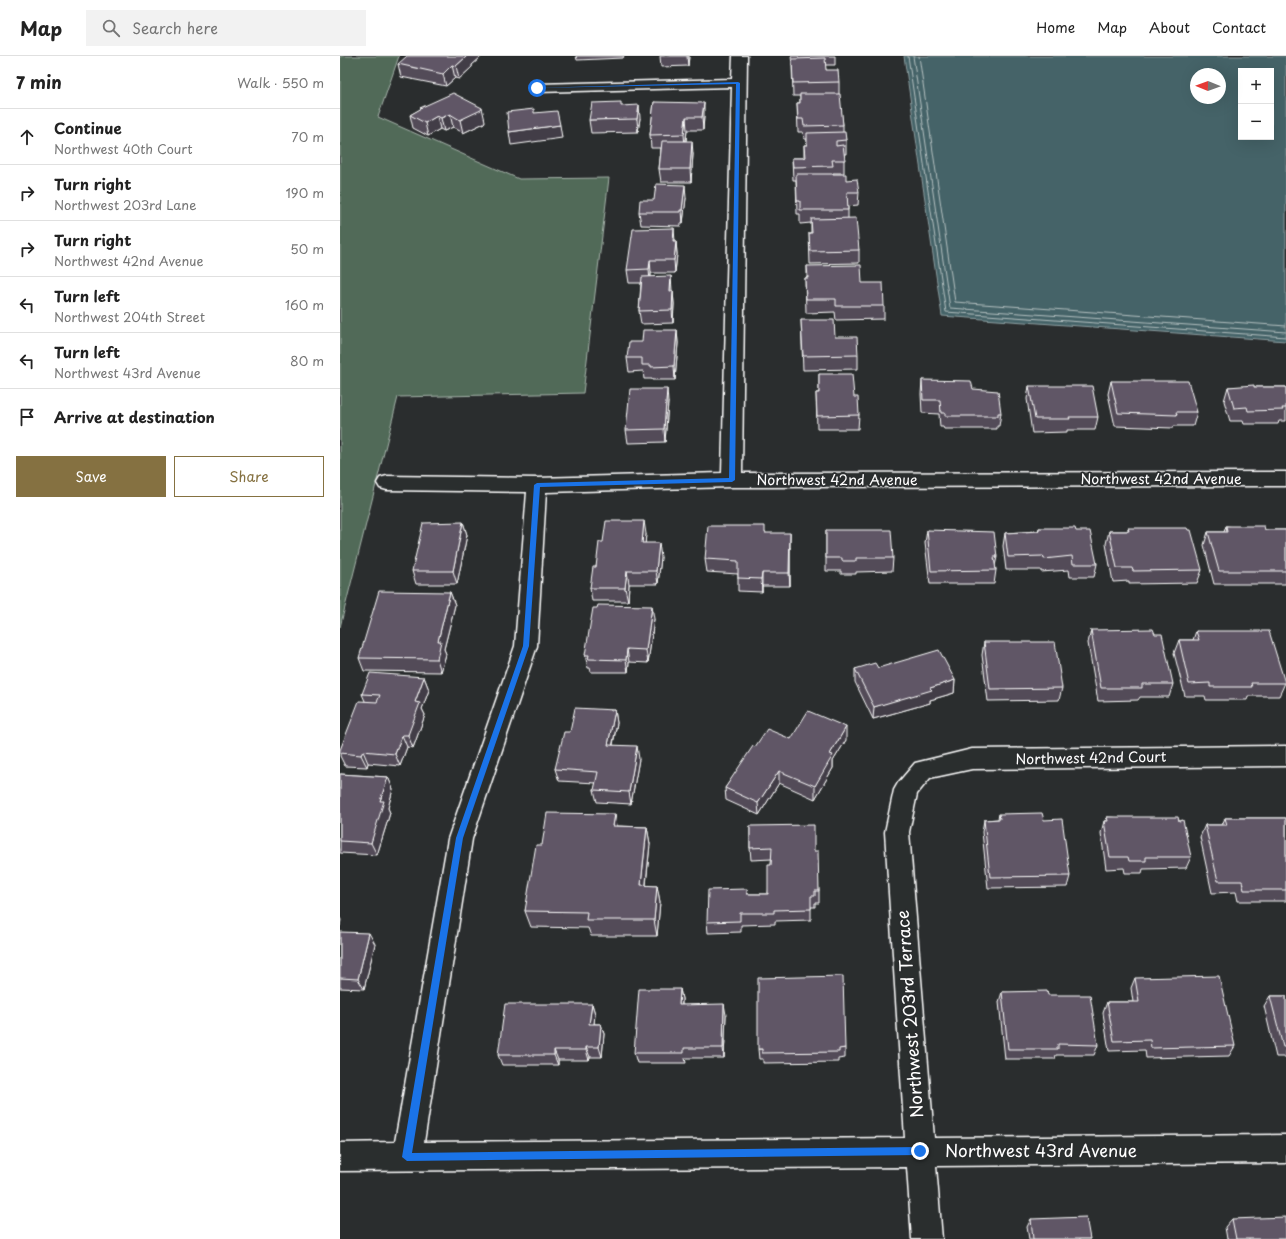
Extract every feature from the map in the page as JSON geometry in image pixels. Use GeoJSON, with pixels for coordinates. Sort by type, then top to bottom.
{"type":"FeatureCollection","features":[{"type":"Feature","properties":{"kind":"street"},"geometry":{"type":"LineString","coordinates":[[732,480],[738,83],[740,56]]}},
{"type":"Feature","properties":{"kind":"street"},"geometry":{"type":"LineString","coordinates":[[537,88],[738,83]]}},
{"type":"Feature","properties":{"kind":"street","name":"Northwest 42nd Avenue"},"geometry":{"type":"LineString","coordinates":[[387,483],[537,485],[732,480],[1286,479]]}},
{"type":"Feature","properties":{"kind":"street"},"geometry":{"type":"LineString","coordinates":[[407,1157],[460,838],[526,646],[537,485]]}},
{"type":"Feature","properties":{"kind":"street","name":"Northwest 42nd Court"},"geometry":{"type":"LineString","coordinates":[[906,790],[923,770],[972,759],[1286,756]]}},
{"type":"Feature","properties":{"kind":"street","name":"Northwest 203rd Terrace"},"geometry":{"type":"LineString","coordinates":[[906,790],[896,832],[927,1239]]}},
{"type":"Feature","properties":{"kind":"street","name":"Northwest 43rd Avenue"},"geometry":{"type":"LineString","coordinates":[[340,1157],[920,1151],[1286,1150]]}},
{"type":"Feature","properties":{"kind":"green space"},"geometry":{"type":"Polygon","coordinates":[[[340,56],[399,56],[378,117],[519,179],[609,178],[583,393],[398,397],[340,627],[340,56]]]}},
{"type":"Feature","properties":{"kind":"water"},"geometry":{"type":"Polygon","coordinates":[[[904,56],[1286,56],[1286,341],[942,316],[904,56]]]}},
{"type":"Feature","properties":{"kind":"building"},"geometry":{"type":"Polygon","coordinates":[[[407,56],[467,56],[456,66],[452,65],[443,74],[398,64],[407,56]]]}},
{"type":"Feature","properties":{"kind":"building"},"geometry":{"type":"Polygon","coordinates":[[[825,58],[826,70],[838,70],[839,82],[793,83],[792,59],[825,58]]]}},
{"type":"Feature","properties":{"kind":"building"},"geometry":{"type":"Polygon","coordinates":[[[453,93],[482,108],[481,110],[460,120],[450,114],[441,118],[437,116],[425,123],[410,115],[422,108],[420,108],[453,93]]]}},
{"type":"Feature","properties":{"kind":"building"},"geometry":{"type":"Polygon","coordinates":[[[800,94],[840,94],[843,125],[804,126],[803,119],[798,119],[797,103],[800,103],[800,94]]]}},
{"type":"Feature","properties":{"kind":"building"},"geometry":{"type":"Polygon","coordinates":[[[621,102],[621,106],[639,105],[637,119],[589,120],[592,103],[621,102]]]}},
{"type":"Feature","properties":{"kind":"building"},"geometry":{"type":"Polygon","coordinates":[[[654,102],[704,103],[702,117],[686,117],[684,134],[650,135],[654,102]]]}},
{"type":"Feature","properties":{"kind":"building"},"geometry":{"type":"Polygon","coordinates":[[[534,109],[534,113],[557,111],[560,125],[509,132],[507,112],[534,109]]]}},
{"type":"Feature","properties":{"kind":"building"},"geometry":{"type":"Polygon","coordinates":[[[845,132],[846,140],[836,141],[836,146],[843,145],[845,160],[832,160],[833,166],[793,167],[792,158],[805,158],[804,145],[807,145],[807,133],[845,132]]]}},
{"type":"Feature","properties":{"kind":"building"},"geometry":{"type":"Polygon","coordinates":[[[662,141],[692,141],[690,169],[659,169],[662,141]]]}},
{"type":"Feature","properties":{"kind":"building"},"geometry":{"type":"Polygon","coordinates":[[[796,174],[846,174],[846,180],[857,179],[859,192],[847,192],[848,210],[800,210],[800,201],[797,201],[796,174]]]}},
{"type":"Feature","properties":{"kind":"building"},"geometry":{"type":"Polygon","coordinates":[[[656,184],[685,185],[682,210],[680,210],[680,212],[639,212],[640,200],[654,200],[656,184]]]}},
{"type":"Feature","properties":{"kind":"building"},"geometry":{"type":"Polygon","coordinates":[[[856,218],[859,250],[810,251],[809,233],[812,233],[811,219],[856,218]]]}},
{"type":"Feature","properties":{"kind":"building"},"geometry":{"type":"Polygon","coordinates":[[[674,228],[673,241],[676,241],[674,260],[650,260],[649,269],[627,270],[633,229],[674,228]]]}},
{"type":"Feature","properties":{"kind":"building"},"geometry":{"type":"Polygon","coordinates":[[[861,265],[862,283],[883,283],[884,306],[836,306],[836,299],[806,299],[805,278],[808,278],[807,266],[861,265]]]}},
{"type":"Feature","properties":{"kind":"building"},"geometry":{"type":"Polygon","coordinates":[[[671,276],[670,291],[673,291],[672,310],[639,311],[642,277],[671,276]]]}},
{"type":"Feature","properties":{"kind":"building"},"geometry":{"type":"Polygon","coordinates":[[[801,320],[834,320],[835,337],[857,337],[858,355],[803,356],[801,320]]]}},
{"type":"Feature","properties":{"kind":"building"},"geometry":{"type":"Polygon","coordinates":[[[643,330],[677,330],[674,366],[651,367],[651,365],[642,365],[642,358],[627,358],[629,342],[642,342],[643,330]]]}},
{"type":"Feature","properties":{"kind":"building"},"geometry":{"type":"Polygon","coordinates":[[[819,374],[852,374],[854,397],[858,397],[859,415],[817,416],[816,393],[819,393],[819,374]]]}},
{"type":"Feature","properties":{"kind":"building"},"geometry":{"type":"Polygon","coordinates":[[[922,380],[971,381],[973,389],[998,391],[1001,413],[998,413],[998,416],[945,416],[945,413],[941,413],[940,400],[923,400],[922,380]]]}},
{"type":"Feature","properties":{"kind":"building"},"geometry":{"type":"Polygon","coordinates":[[[1111,381],[1188,381],[1197,412],[1176,412],[1177,415],[1118,413],[1111,381]]]}},
{"type":"Feature","properties":{"kind":"building"},"geometry":{"type":"Polygon","coordinates":[[[1254,385],[1254,387],[1286,387],[1286,408],[1282,408],[1283,410],[1248,411],[1247,407],[1234,408],[1228,387],[1254,385]]]}},
{"type":"Feature","properties":{"kind":"building"},"geometry":{"type":"Polygon","coordinates":[[[1029,386],[1092,386],[1098,417],[1035,419],[1029,386]]]}},
{"type":"Feature","properties":{"kind":"building"},"geometry":{"type":"Polygon","coordinates":[[[630,389],[667,389],[664,429],[626,430],[630,389]]]}},
{"type":"Feature","properties":{"kind":"building"},"geometry":{"type":"Polygon","coordinates":[[[606,521],[644,521],[642,543],[659,543],[656,571],[627,571],[625,588],[590,588],[593,567],[596,567],[599,542],[603,542],[606,521]]]}},
{"type":"Feature","properties":{"kind":"building"},"geometry":{"type":"Polygon","coordinates":[[[463,522],[453,571],[412,571],[423,523],[463,522]]]}},
{"type":"Feature","properties":{"kind":"building"},"geometry":{"type":"Polygon","coordinates":[[[708,526],[765,526],[765,533],[790,533],[789,573],[762,573],[761,579],[738,578],[738,561],[705,559],[708,526]]]}},
{"type":"Feature","properties":{"kind":"building"},"geometry":{"type":"Polygon","coordinates":[[[1226,526],[1264,526],[1265,530],[1286,530],[1286,571],[1219,571],[1208,532],[1227,532],[1226,526]]]}},
{"type":"Feature","properties":{"kind":"building"},"geometry":{"type":"Polygon","coordinates":[[[1039,528],[1075,528],[1076,531],[1090,531],[1097,564],[1073,564],[1072,556],[1044,559],[1043,556],[1008,557],[1005,533],[1039,531],[1039,528]]]}},
{"type":"Feature","properties":{"kind":"building"},"geometry":{"type":"Polygon","coordinates":[[[1128,528],[1187,528],[1188,530],[1191,530],[1202,570],[1133,571],[1132,568],[1117,568],[1109,531],[1129,531],[1128,528]]]}},
{"type":"Feature","properties":{"kind":"building"},"geometry":{"type":"Polygon","coordinates":[[[826,530],[891,530],[893,558],[856,558],[856,561],[842,561],[842,558],[826,558],[826,530]]]}},
{"type":"Feature","properties":{"kind":"building"},"geometry":{"type":"Polygon","coordinates":[[[927,530],[994,532],[997,557],[994,557],[996,570],[931,571],[927,530]]]}},
{"type":"Feature","properties":{"kind":"building"},"geometry":{"type":"Polygon","coordinates":[[[379,591],[450,592],[438,641],[441,641],[437,659],[359,658],[379,591]]]}},
{"type":"Feature","properties":{"kind":"building"},"geometry":{"type":"Polygon","coordinates":[[[598,605],[652,606],[646,650],[627,649],[626,660],[588,659],[589,655],[585,655],[593,608],[597,608],[598,605]]]}},
{"type":"Feature","properties":{"kind":"building"},"geometry":{"type":"Polygon","coordinates":[[[1153,629],[1155,634],[1162,634],[1173,684],[1142,684],[1142,688],[1101,688],[1091,630],[1153,629]]]}},
{"type":"Feature","properties":{"kind":"building"},"geometry":{"type":"Polygon","coordinates":[[[1196,631],[1269,631],[1285,683],[1251,683],[1252,687],[1210,687],[1210,683],[1189,684],[1179,640],[1199,640],[1196,631]]]}},
{"type":"Feature","properties":{"kind":"building"},"geometry":{"type":"Polygon","coordinates":[[[984,642],[1055,642],[1062,688],[990,689],[984,642]]]}},
{"type":"Feature","properties":{"kind":"building"},"geometry":{"type":"Polygon","coordinates":[[[939,650],[955,680],[930,688],[932,690],[874,707],[855,669],[875,663],[878,668],[939,650]]]}},
{"type":"Feature","properties":{"kind":"building"},"geometry":{"type":"Polygon","coordinates":[[[370,673],[424,677],[415,702],[420,703],[408,735],[402,735],[395,754],[363,751],[361,755],[340,753],[359,701],[377,702],[380,695],[362,694],[370,673]]]}},
{"type":"Feature","properties":{"kind":"building"},"geometry":{"type":"Polygon","coordinates":[[[575,708],[615,710],[608,745],[637,746],[629,792],[594,790],[598,772],[555,769],[564,732],[570,732],[575,708]]]}},
{"type":"Feature","properties":{"kind":"building"},"geometry":{"type":"Polygon","coordinates":[[[808,711],[846,727],[830,754],[833,755],[815,786],[779,771],[758,803],[725,788],[753,746],[755,747],[767,729],[791,739],[808,711]]]}},
{"type":"Feature","properties":{"kind":"building"},"geometry":{"type":"Polygon","coordinates":[[[340,774],[388,777],[380,801],[384,801],[371,843],[340,841],[340,774]]]}},
{"type":"Feature","properties":{"kind":"building"},"geometry":{"type":"Polygon","coordinates":[[[547,813],[615,814],[613,826],[647,827],[641,885],[657,886],[654,920],[586,920],[587,912],[525,911],[536,845],[542,845],[547,813]]]}},
{"type":"Feature","properties":{"kind":"building"},"geometry":{"type":"Polygon","coordinates":[[[1042,813],[1044,820],[1062,819],[1070,876],[990,877],[984,820],[1000,819],[999,814],[1042,813]]]}},
{"type":"Feature","properties":{"kind":"building"},"geometry":{"type":"Polygon","coordinates":[[[1107,817],[1178,817],[1179,821],[1183,820],[1191,857],[1146,857],[1146,861],[1129,861],[1128,857],[1110,857],[1104,821],[1108,821],[1107,817]]]}},
{"type":"Feature","properties":{"kind":"building"},"geometry":{"type":"Polygon","coordinates":[[[1225,818],[1286,818],[1286,890],[1244,890],[1242,881],[1218,881],[1205,825],[1227,825],[1225,818]]]}},
{"type":"Feature","properties":{"kind":"building"},"geometry":{"type":"Polygon","coordinates":[[[814,825],[814,851],[818,851],[819,891],[815,891],[815,896],[811,896],[811,909],[774,910],[774,913],[740,913],[740,921],[707,922],[708,890],[747,889],[747,894],[768,894],[768,865],[771,865],[772,847],[750,848],[750,826],[814,825]]]}},
{"type":"Feature","properties":{"kind":"building"},"geometry":{"type":"Polygon","coordinates":[[[340,932],[369,933],[358,979],[340,978],[340,932]]]}},
{"type":"Feature","properties":{"kind":"building"},"geometry":{"type":"Polygon","coordinates":[[[843,976],[845,1048],[839,1049],[839,1052],[762,1053],[762,1049],[758,1049],[758,978],[843,976]]]}},
{"type":"Feature","properties":{"kind":"building"},"geometry":{"type":"Polygon","coordinates":[[[1219,976],[1235,1046],[1151,1048],[1150,1040],[1114,1041],[1107,1002],[1139,1002],[1135,978],[1219,976]]]}},
{"type":"Feature","properties":{"kind":"building"},"geometry":{"type":"Polygon","coordinates":[[[639,989],[680,989],[679,1005],[724,1004],[723,1048],[684,1048],[684,1053],[634,1053],[639,989]]]}},
{"type":"Feature","properties":{"kind":"building"},"geometry":{"type":"Polygon","coordinates":[[[1047,991],[1048,995],[1090,995],[1098,1045],[1058,1044],[1058,1049],[1008,1049],[1002,992],[1047,991]]]}},
{"type":"Feature","properties":{"kind":"building"},"geometry":{"type":"Polygon","coordinates":[[[1270,996],[1286,996],[1286,1047],[1283,1047],[1270,996]]]}},
{"type":"Feature","properties":{"kind":"building"},"geometry":{"type":"Polygon","coordinates":[[[505,1004],[592,1004],[589,1024],[601,1024],[599,1047],[586,1047],[586,1050],[554,1050],[554,1055],[498,1055],[505,1004]]]}},
{"type":"Feature","properties":{"kind":"building"},"geometry":{"type":"Polygon","coordinates":[[[1086,1217],[1090,1239],[1033,1239],[1031,1219],[1086,1217]]]}},
{"type":"Feature","properties":{"kind":"building"},"geometry":{"type":"Polygon","coordinates":[[[1286,1217],[1286,1239],[1236,1239],[1232,1219],[1286,1217]]]}},
{"type":"Feature","properties":{"kind":"route"},"geometry":{"type":"LineString","coordinates":[[537,88],[738,83],[732,480],[537,485],[526,646],[460,838],[407,1157],[920,1151]]}}]}
